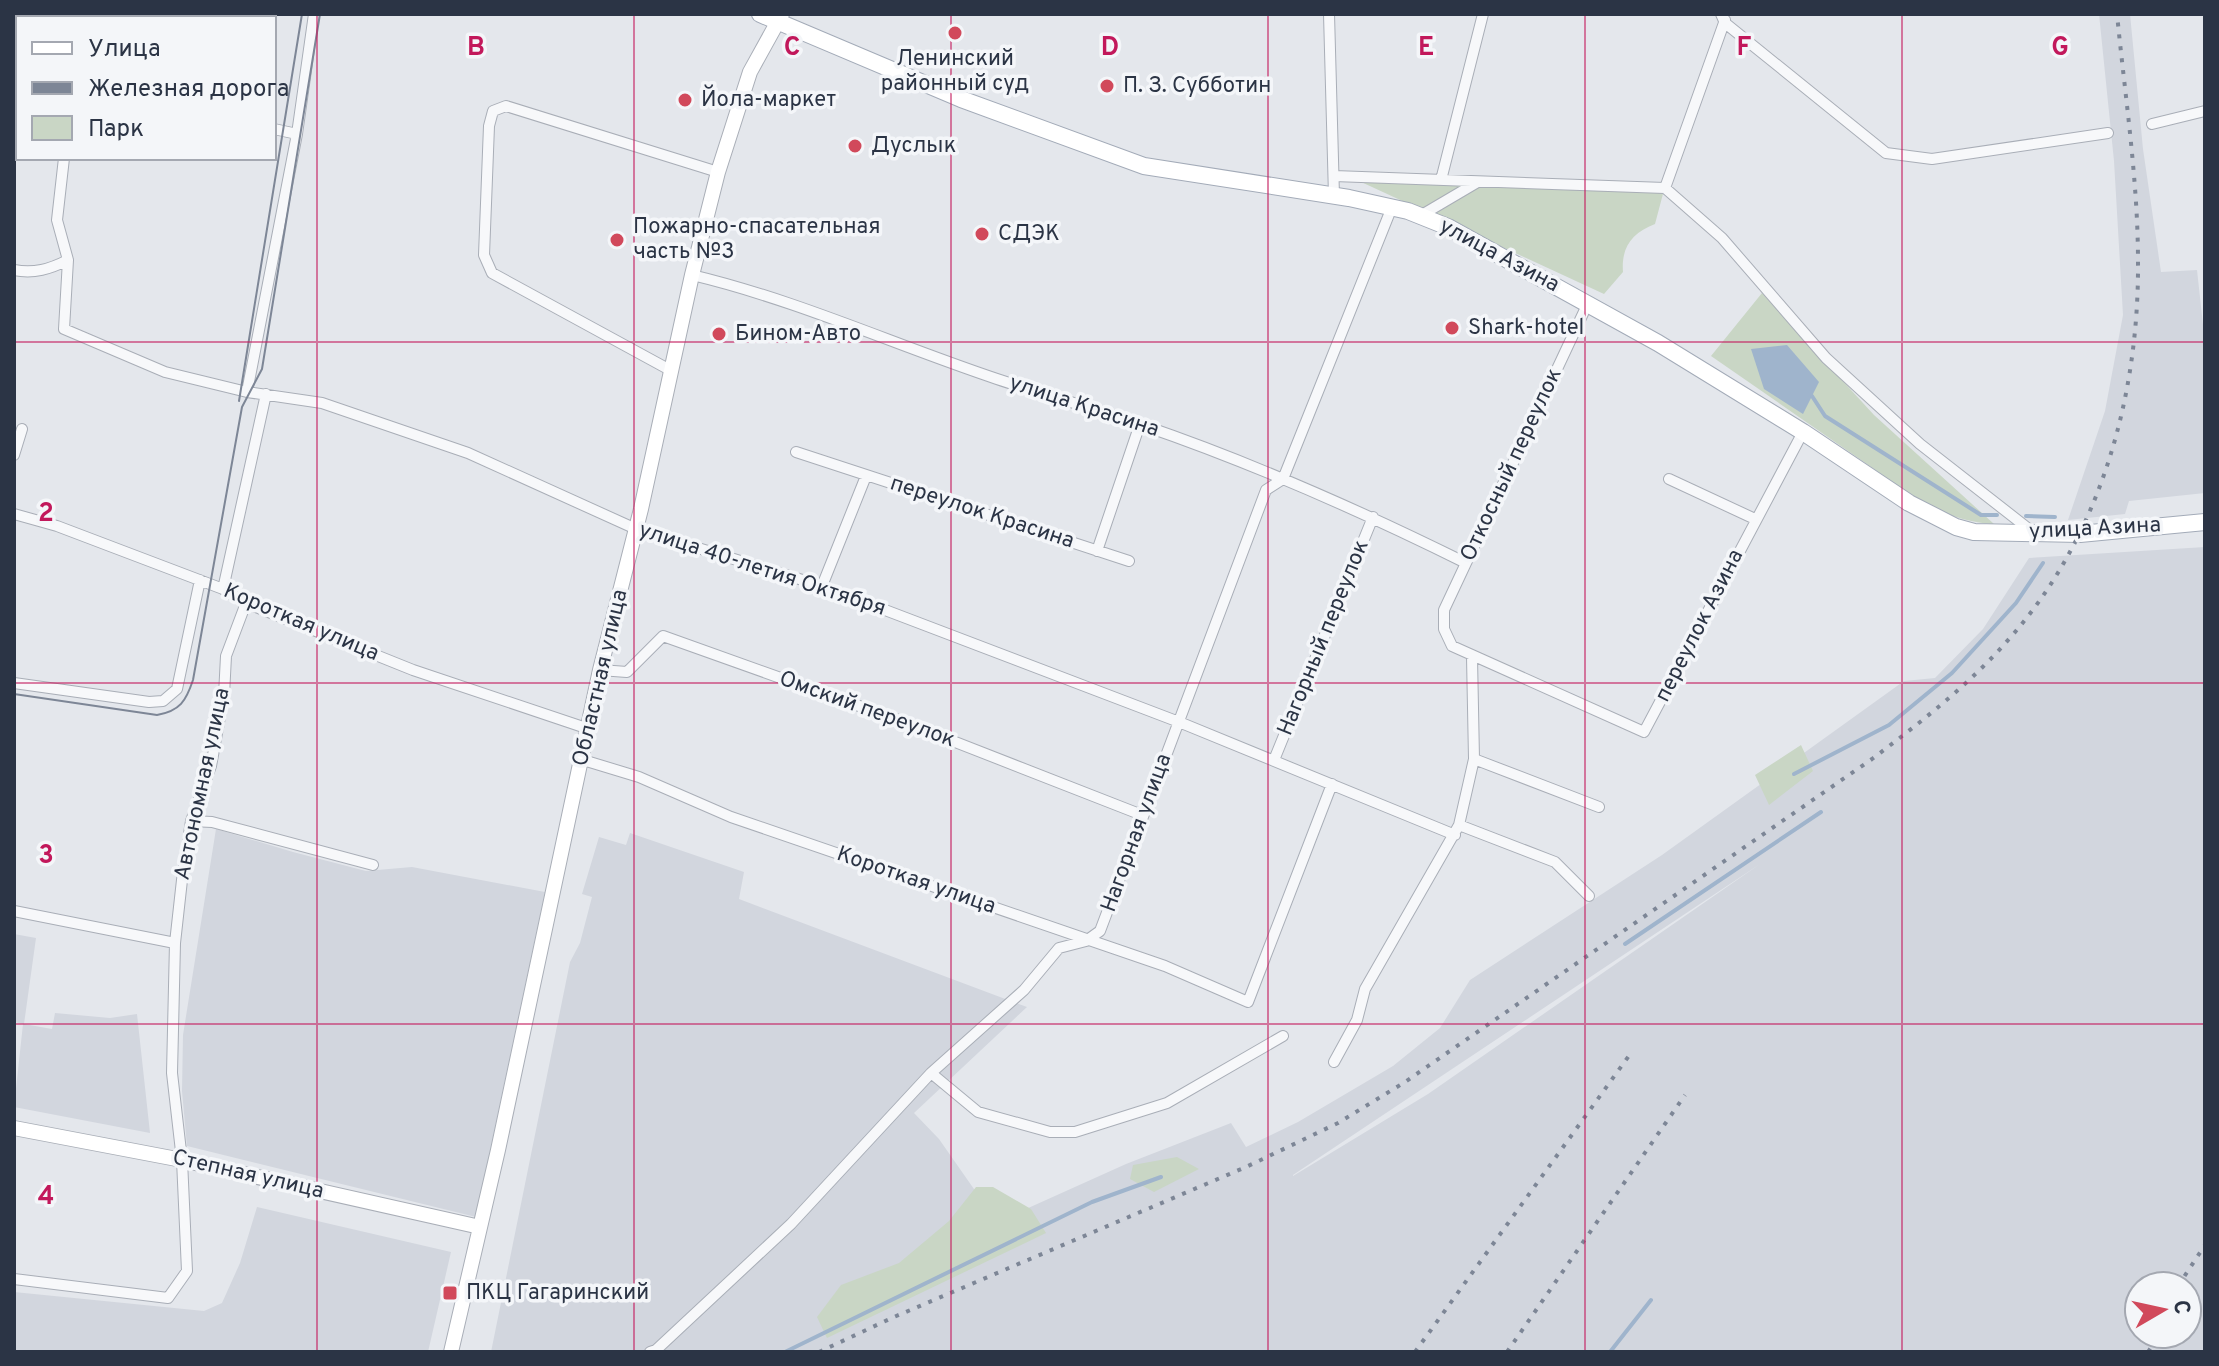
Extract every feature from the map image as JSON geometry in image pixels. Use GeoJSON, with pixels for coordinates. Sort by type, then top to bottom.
{"type":"FeatureCollection","features":[{"type":"Feature","properties":{"kind":"main road","name":"улица Азина"},"geometry":{"type":"LineString","coordinates":[[760,14],[780,18],[961,99],[1144,166],[1392,207],[1448,227],[1588,303],[1803,432],[1909,503],[1974,532],[2080,534],[2205,522]]}},
{"type":"Feature","properties":{"kind":"main road","name":"Областная улица"},"geometry":{"type":"LineString","coordinates":[[451,1352],[583,760],[600,670],[636,529],[692,275],[718,172],[750,72],[780,18]]}},
{"type":"Feature","properties":{"kind":"main road","name":"Степная улица"},"geometry":{"type":"LineString","coordinates":[[14,1128],[182,1160],[480,1227]]}},
{"type":"Feature","properties":{"kind":"street"},"geometry":{"type":"LineString","coordinates":[[247,392],[297,134],[314,14]]}},
{"type":"Feature","properties":{"kind":"street"},"geometry":{"type":"LineString","coordinates":[[1329,14],[1334,196]]}},
{"type":"Feature","properties":{"kind":"street"},"geometry":{"type":"LineString","coordinates":[[1441,180],[1483,14]]}},
{"type":"Feature","properties":{"kind":"street"},"geometry":{"type":"LineString","coordinates":[[1665,188],[1724,17],[1886,153],[1932,159],[2108,133]]}},
{"type":"Feature","properties":{"kind":"street"},"geometry":{"type":"LineString","coordinates":[[670,370],[492,273],[484,255],[489,126],[493,111],[506,106],[718,172]]}},
{"type":"Feature","properties":{"kind":"street"},"geometry":{"type":"LineString","coordinates":[[2152,124],[2205,111]]}},
{"type":"Feature","properties":{"kind":"street"},"geometry":{"type":"LineString","coordinates":[[276,129],[297,134]]}},
{"type":"Feature","properties":{"kind":"street"},"geometry":{"type":"LineString","coordinates":[[14,270],[26,273],[50,269],[68,260],[57,220],[64,160]]}},
{"type":"Feature","properties":{"kind":"street"},"geometry":{"type":"LineString","coordinates":[[1334,176],[1665,188],[1722,238],[1826,358],[1920,444],[2034,533]]}},
{"type":"Feature","properties":{"kind":"street"},"geometry":{"type":"LineString","coordinates":[[1420,216],[1478,182]]}},
{"type":"Feature","properties":{"kind":"street","name":"Нагорная улица"},"geometry":{"type":"LineString","coordinates":[[1086,941],[1100,931],[1266,490],[1283,479],[1392,207]]}},
{"type":"Feature","properties":{"kind":"street","name":"улица 40-летия Октября"},"geometry":{"type":"LineString","coordinates":[[68,260],[64,329],[165,372],[247,392],[322,403],[468,453],[636,529],[822,586],[1179,722],[1332,784],[1555,862],[1589,896]]}},
{"type":"Feature","properties":{"kind":"street","name":"улица Красина"},"geometry":{"type":"LineString","coordinates":[[692,275],[737,286],[996,379],[1140,424],[1373,517],[1466,563]]}},
{"type":"Feature","properties":{"kind":"street","name":"Откосный переулок"},"geometry":{"type":"LineString","coordinates":[[1472,657],[1452,646],[1444,629],[1444,610],[1588,303]]}},
{"type":"Feature","properties":{"kind":"street"},"geometry":{"type":"LineString","coordinates":[[223,589],[266,394]]}},
{"type":"Feature","properties":{"kind":"street","name":"переулок Красина"},"geometry":{"type":"LineString","coordinates":[[1097,551],[1140,424]]}},
{"type":"Feature","properties":{"kind":"street"},"geometry":{"type":"LineString","coordinates":[[14,455],[22,429]]}},
{"type":"Feature","properties":{"kind":"street","name":"переулок Азина"},"geometry":{"type":"LineString","coordinates":[[1472,657],[1644,732],[1803,432]]}},
{"type":"Feature","properties":{"kind":"street","name":"переулок Красина"},"geometry":{"type":"LineString","coordinates":[[796,452],[1129,561]]}},
{"type":"Feature","properties":{"kind":"street","name":"переулок Красина"},"geometry":{"type":"LineString","coordinates":[[822,586],[866,476]]}},
{"type":"Feature","properties":{"kind":"street"},"geometry":{"type":"LineString","coordinates":[[1669,479],[1755,519]]}},
{"type":"Feature","properties":{"kind":"street"},"geometry":{"type":"LineString","coordinates":[[14,530],[15,514]]}},
{"type":"Feature","properties":{"kind":"street","name":"Короткая улица"},"geometry":{"type":"LineString","coordinates":[[15,514],[57,526],[223,589],[246,603],[413,670],[589,729]]}},
{"type":"Feature","properties":{"kind":"street","name":"Нагорный переулок"},"geometry":{"type":"LineString","coordinates":[[1274,760],[1373,517]]}},
{"type":"Feature","properties":{"kind":"street","name":"Автономная улица"},"geometry":{"type":"LineString","coordinates":[[14,683],[149,702],[163,701],[177,689],[200,580]]}},
{"type":"Feature","properties":{"kind":"street","name":"Автономная улица"},"geometry":{"type":"LineString","coordinates":[[14,1279],[168,1298],[187,1271],[182,1160],[172,1073],[175,943],[191,821],[211,766],[224,695],[226,656],[246,603]]}},
{"type":"Feature","properties":{"kind":"street","name":"Омский переулок"},"geometry":{"type":"LineString","coordinates":[[600,670],[627,672],[663,636],[904,722],[1142,815]]}},
{"type":"Feature","properties":{"kind":"street"},"geometry":{"type":"LineString","coordinates":[[1334,1062],[1357,1020],[1365,989],[1457,830],[1474,759],[1472,657]]}},
{"type":"Feature","properties":{"kind":"street"},"geometry":{"type":"LineString","coordinates":[[1474,759],[1599,807]]}},
{"type":"Feature","properties":{"kind":"street","name":"Короткая улица"},"geometry":{"type":"LineString","coordinates":[[583,760],[639,777],[731,817],[1165,966],[1248,1002],[1332,784]]}},
{"type":"Feature","properties":{"kind":"street"},"geometry":{"type":"LineString","coordinates":[[191,821],[212,822],[373,865]]}},
{"type":"Feature","properties":{"kind":"street"},"geometry":{"type":"LineString","coordinates":[[14,911],[175,943]]}},
{"type":"Feature","properties":{"kind":"street"},"geometry":{"type":"LineString","coordinates":[[650,1352],[656,1350],[791,1224],[931,1073],[1024,990],[1059,948],[1086,941]]}},
{"type":"Feature","properties":{"kind":"street"},"geometry":{"type":"LineString","coordinates":[[931,1073],[978,1112],[1050,1132],[1075,1132],[1167,1103],[1283,1036]]}},
{"type":"Feature","properties":{"kind":"shaded area"},"geometry":{"type":"Polygon","coordinates":[[[2099,14],[2130,14],[2143,149],[2161,272],[2197,270],[2205,343],[2205,493],[2129,501],[2125,514],[2068,520],[2105,411],[2123,315],[2114,161],[2099,14]]]}},
{"type":"Feature","properties":{"kind":"shaded area"},"geometry":{"type":"Polygon","coordinates":[[[2205,547],[2205,1352],[491,1352],[570,962],[580,943],[592,897],[582,894],[599,837],[626,845],[630,833],[744,872],[739,899],[1027,1007],[914,1113],[939,1139],[997,1222],[1126,1164],[1231,1123],[1246,1147],[1298,1122],[1393,1066],[1440,1028],[1470,980],[1662,855],[1904,681],[1935,678],[1983,629],[2029,558],[2205,547]],[[1760,864],[1293,1176],[1428,1094],[1760,864]]]}},
{"type":"Feature","properties":{"kind":"shaded area"},"geometry":{"type":"Polygon","coordinates":[[[216,829],[366,871],[412,867],[545,892],[476,1217],[187,1146],[182,1091],[183,1035],[216,829]]]}},
{"type":"Feature","properties":{"kind":"shaded area"},"geometry":{"type":"Polygon","coordinates":[[[14,934],[36,938],[24,1024],[52,1029],[55,1013],[110,1018],[137,1014],[150,1133],[14,1107],[23,1024],[14,1022],[14,934]]]}},
{"type":"Feature","properties":{"kind":"shaded area","name":"ПКЦ Гагаринский"},"geometry":{"type":"Polygon","coordinates":[[[257,1207],[451,1252],[428,1352],[14,1352],[14,1292],[204,1311],[222,1303],[240,1263],[257,1207]]]}},
{"type":"Feature","properties":{"kind":"green space"},"geometry":{"type":"Polygon","coordinates":[[[1359,181],[1664,190],[1655,224],[1630,242],[1624,255],[1623,272],[1604,294],[1359,181]]]}},
{"type":"Feature","properties":{"kind":"green space"},"geometry":{"type":"Polygon","coordinates":[[[1762,293],[1874,415],[1994,524],[1966,520],[1923,503],[1711,356],[1762,293]]]}},
{"type":"Feature","properties":{"kind":"green space"},"geometry":{"type":"Polygon","coordinates":[[[1801,745],[1813,771],[1769,805],[1755,775],[1801,745]]]}},
{"type":"Feature","properties":{"kind":"green space"},"geometry":{"type":"Polygon","coordinates":[[[1177,1157],[1199,1169],[1154,1192],[1130,1179],[1133,1165],[1177,1157]]]}},
{"type":"Feature","properties":{"kind":"green space"},"geometry":{"type":"Polygon","coordinates":[[[976,1187],[993,1187],[1031,1209],[1046,1233],[827,1338],[817,1317],[841,1285],[899,1263],[949,1221],[976,1187]]]}},
{"type":"Feature","properties":{"kind":"water"},"geometry":{"type":"Polygon","coordinates":[[[1787,345],[1819,382],[1803,414],[1764,389],[1751,349],[1787,345]]]}},
{"type":"Feature","properties":{"kind":"waterway"},"geometry":{"type":"LineString","coordinates":[[1812,396],[1825,416],[1981,515],[1997,515]]}},
{"type":"Feature","properties":{"kind":"waterway"},"geometry":{"type":"LineString","coordinates":[[2026,516],[2055,517]]}},
{"type":"Feature","properties":{"kind":"waterway"},"geometry":{"type":"LineString","coordinates":[[1794,774],[1889,725],[1952,673],[2016,603],[2043,563]]}},
{"type":"Feature","properties":{"kind":"waterway"},"geometry":{"type":"LineString","coordinates":[[1625,944],[1821,812]]}},
{"type":"Feature","properties":{"kind":"waterway"},"geometry":{"type":"LineString","coordinates":[[785,1352],[1092,1202],[1161,1177]]}},
{"type":"Feature","properties":{"kind":"waterway"},"geometry":{"type":"LineString","coordinates":[[1610,1352],[1651,1300]]}},
{"type":"Feature","properties":{"kind":"tram line"},"geometry":{"type":"LineString","coordinates":[[239,401],[302,14]]}},
{"type":"Feature","properties":{"kind":"tram line"},"geometry":{"type":"LineString","coordinates":[[14,694],[157,715],[177,708],[188,694],[242,407],[262,369],[320,14]]}},
{"type":"Feature","properties":{"kind":"railway"},"geometry":{"type":"LineString","coordinates":[[819,1352],[1246,1167],[1338,1123],[1405,1082],[1872,759],[1944,702],[1994,656],[2041,599],[2068,556],[2108,463],[2122,414],[2131,364],[2138,262],[2133,169],[2117,14]]}},
{"type":"Feature","properties":{"kind":"railway"},"geometry":{"type":"LineString","coordinates":[[1415,1352],[1631,1053]]}},
{"type":"Feature","properties":{"kind":"railway"},"geometry":{"type":"LineString","coordinates":[[1507,1352],[1685,1095]]}},
{"type":"Feature","properties":{"kind":"railway"},"geometry":{"type":"LineString","coordinates":[[2189,1270],[2205,1245]]}},
{"type":"Feature","properties":{"kind":"place","name":"Ленинский районный суд"},"geometry":{"type":"Point","coordinates":[955,33]}},
{"type":"Feature","properties":{"kind":"place","name":"П. З. Субботин"},"geometry":{"type":"Point","coordinates":[1107,86]}},
{"type":"Feature","properties":{"kind":"place","name":"Йола-маркет"},"geometry":{"type":"Point","coordinates":[685,100]}},
{"type":"Feature","properties":{"kind":"place","name":"Дуслык"},"geometry":{"type":"Point","coordinates":[855,146]}},
{"type":"Feature","properties":{"kind":"place","name":"СДЭК"},"geometry":{"type":"Point","coordinates":[982,234]}},
{"type":"Feature","properties":{"kind":"place","name":"Пожарно-спасательная часть №3"},"geometry":{"type":"Point","coordinates":[617,240]}},
{"type":"Feature","properties":{"kind":"place","name":"Shark-hotel"},"geometry":{"type":"Point","coordinates":[1452,328]}},
{"type":"Feature","properties":{"kind":"place","name":"Бином-Авто"},"geometry":{"type":"Point","coordinates":[719,334]}},
{"type":"Feature","properties":{"kind":"place","name":"ПКЦ Гагаринский"},"geometry":{"type":"Point","coordinates":[450,1293]}}]}
